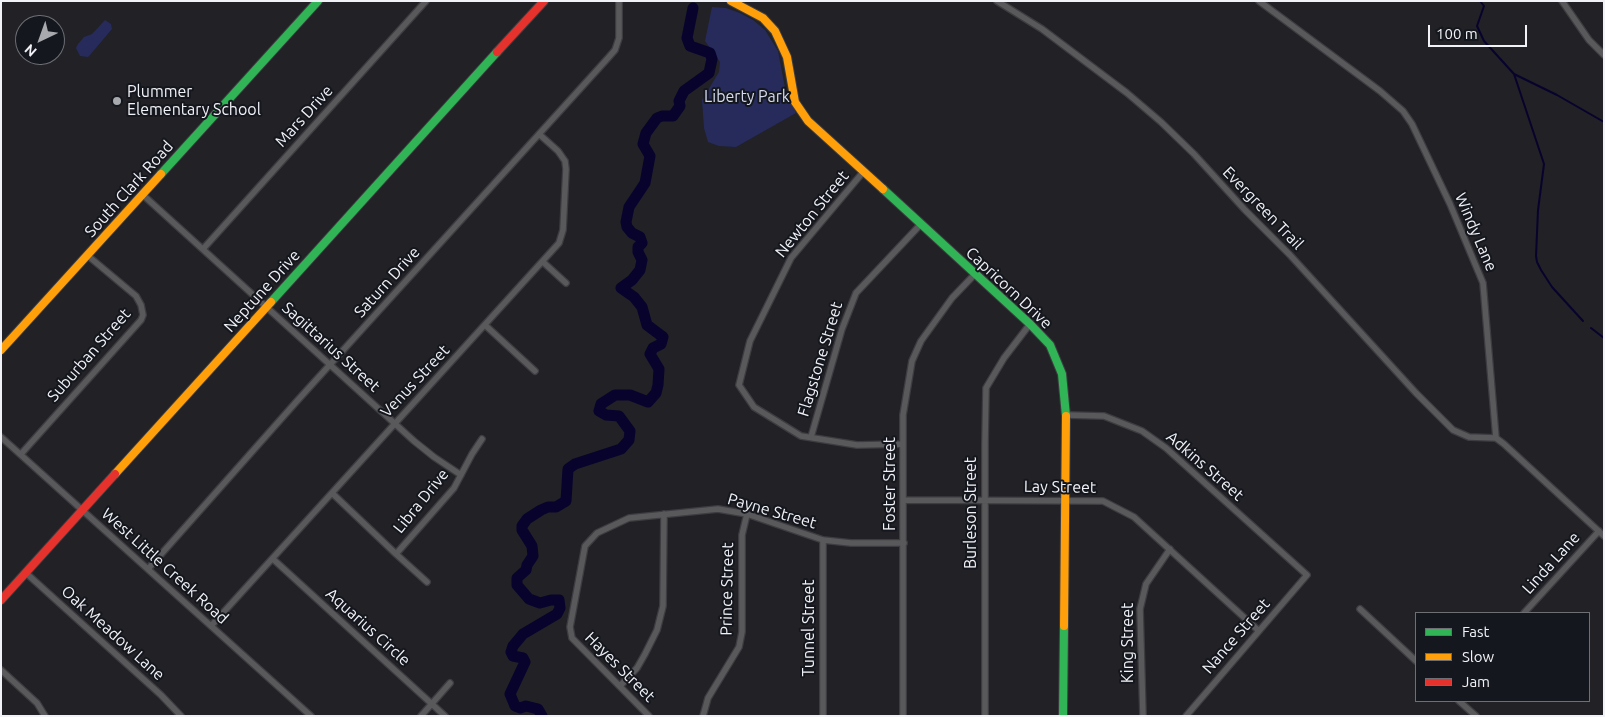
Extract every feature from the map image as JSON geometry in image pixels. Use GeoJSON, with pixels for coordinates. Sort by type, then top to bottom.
{"type":"FeatureCollection","features":[{"type":"Feature","properties":{"kind":"street","name":"South Clark Road"},"geometry":{"type":"LineString","coordinates":[[1,350],[318,1]]}},
{"type":"Feature","properties":{"kind":"street","name":"Mars Drive"},"geometry":{"type":"LineString","coordinates":[[203,249],[426,1]]}},
{"type":"Feature","properties":{"kind":"street","name":"Neptune Drive"},"geometry":{"type":"LineString","coordinates":[[1,600],[544,1]]}},
{"type":"Feature","properties":{"kind":"street","name":"Saturn Drive"},"geometry":{"type":"LineString","coordinates":[[148,569],[615,50],[618,38],[619,1]]}},
{"type":"Feature","properties":{"kind":"street","name":"Capricorn Drive"},"geometry":{"type":"LineString","coordinates":[[731,1],[763,18],[775,31],[787,57],[795,102],[808,121],[1030,324],[1050,346],[1062,374],[1066,415],[1063,716]]}},
{"type":"Feature","properties":{"kind":"street","name":"Evergreen Trail"},"geometry":{"type":"LineString","coordinates":[[997,1],[1056,39],[1127,93],[1161,122],[1290,255],[1416,393],[1453,430],[1469,437],[1496,438]]}},
{"type":"Feature","properties":{"kind":"street","name":"Windy Lane"},"geometry":{"type":"LineString","coordinates":[[1259,1],[1380,91],[1403,111],[1412,124],[1450,204],[1483,283],[1496,438]]}},
{"type":"Feature","properties":{"kind":"street"},"geometry":{"type":"LineString","coordinates":[[1562,1],[1589,40],[1604,54]]}},
{"type":"Feature","properties":{"kind":"street","name":"Venus Street"},"geometry":{"type":"LineString","coordinates":[[211,626],[559,243],[563,230],[565,161],[558,151],[539,134]]}},
{"type":"Feature","properties":{"kind":"street","name":"Newton Street"},"geometry":{"type":"LineString","coordinates":[[811,437],[801,436],[754,407],[739,385],[750,341],[791,258],[864,172]]}},
{"type":"Feature","properties":{"kind":"street","name":"Sagittarius Street"},"geometry":{"type":"LineString","coordinates":[[143,195],[394,423],[434,457],[461,475]]}},
{"type":"Feature","properties":{"kind":"street","name":"Flagstone Street"},"geometry":{"type":"LineString","coordinates":[[811,437],[842,329],[856,293],[921,224]]}},
{"type":"Feature","properties":{"kind":"street","name":"Suburban Street"},"geometry":{"type":"LineString","coordinates":[[20,454],[141,320],[143,315],[141,305],[136,296],[87,255]]}},
{"type":"Feature","properties":{"kind":"street"},"geometry":{"type":"LineString","coordinates":[[543,262],[566,282]]}},
{"type":"Feature","properties":{"kind":"street","name":"Foster Street"},"geometry":{"type":"LineString","coordinates":[[903,716],[903,415],[912,361],[921,341],[952,298],[975,274]]}},
{"type":"Feature","properties":{"kind":"street","name":"Burleson Street"},"geometry":{"type":"LineString","coordinates":[[985,716],[986,388],[1004,358],[1030,324]]}},
{"type":"Feature","properties":{"kind":"street"},"geometry":{"type":"LineString","coordinates":[[485,325],[535,371]]}},
{"type":"Feature","properties":{"kind":"street","name":"Adkins Street"},"geometry":{"type":"LineString","coordinates":[[1066,415],[1104,416],[1142,431],[1166,448],[1307,575]]}},
{"type":"Feature","properties":{"kind":"street","name":"West Little Creek Road"},"geometry":{"type":"LineString","coordinates":[[1,437],[311,716]]}},
{"type":"Feature","properties":{"kind":"street"},"geometry":{"type":"LineString","coordinates":[[811,437],[856,445],[903,444]]}},
{"type":"Feature","properties":{"kind":"street"},"geometry":{"type":"LineString","coordinates":[[1496,438],[1601,533]]}},
{"type":"Feature","properties":{"kind":"street","name":"Libra Drive"},"geometry":{"type":"LineString","coordinates":[[396,554],[454,488],[482,439]]}},
{"type":"Feature","properties":{"kind":"street"},"geometry":{"type":"LineString","coordinates":[[332,493],[427,582]]}},
{"type":"Feature","properties":{"kind":"street","name":"Lay Street"},"geometry":{"type":"LineString","coordinates":[[904,500],[1103,501],[1134,516],[1259,630]]}},
{"type":"Feature","properties":{"kind":"street","name":"Payne Street"},"geometry":{"type":"LineString","coordinates":[[572,638],[570,627],[585,546],[597,533],[630,518],[718,508],[747,514],[823,540],[851,543],[904,543]]}},
{"type":"Feature","properties":{"kind":"street"},"geometry":{"type":"LineString","coordinates":[[620,686],[637,668],[645,654],[657,630],[664,606],[664,514]]}},
{"type":"Feature","properties":{"kind":"street","name":"Prince Street"},"geometry":{"type":"LineString","coordinates":[[703,716],[708,698],[739,647],[742,632],[742,535],[747,514]]}},
{"type":"Feature","properties":{"kind":"street","name":"Linda Lane"},"geometry":{"type":"LineString","coordinates":[[1525,612],[1601,533]]}},
{"type":"Feature","properties":{"kind":"street","name":"Tunnel Street"},"geometry":{"type":"LineString","coordinates":[[823,540],[823,716]]}},
{"type":"Feature","properties":{"kind":"street","name":"King Street"},"geometry":{"type":"LineString","coordinates":[[1143,716],[1140,609],[1146,584],[1170,549]]}},
{"type":"Feature","properties":{"kind":"street","name":"Aquarius Circle"},"geometry":{"type":"LineString","coordinates":[[273,559],[445,716]]}},
{"type":"Feature","properties":{"kind":"street","name":"Oak Meadow Lane"},"geometry":{"type":"LineString","coordinates":[[26,573],[161,695],[181,716]]}},
{"type":"Feature","properties":{"kind":"street","name":"Nance Street"},"geometry":{"type":"LineString","coordinates":[[1186,716],[1307,575]]}},
{"type":"Feature","properties":{"kind":"street"},"geometry":{"type":"LineString","coordinates":[[1360,609],[1415,660]]}},
{"type":"Feature","properties":{"kind":"street","name":"Hayes Street"},"geometry":{"type":"LineString","coordinates":[[572,638],[649,716]]}},
{"type":"Feature","properties":{"kind":"street"},"geometry":{"type":"LineString","coordinates":[[1,670],[37,703],[45,716]]}},
{"type":"Feature","properties":{"kind":"street"},"geometry":{"type":"LineString","coordinates":[[421,716],[450,682]]}},
{"type":"Feature","properties":{"kind":"street"},"geometry":{"type":"LineString","coordinates":[[1461,702],[1476,716]]}},
{"type":"Feature","properties":{"kind":"green space","name":"Liberty Park"},"geometry":{"type":"Polygon","coordinates":[[[712,7],[726,8],[740,13],[753,20],[765,30],[778,51],[786,93],[796,113],[736,147],[719,146],[708,142],[704,128],[702,100],[719,72],[720,62],[705,41],[712,7]]]}},
{"type":"Feature","properties":{"kind":"green space"},"geometry":{"type":"Polygon","coordinates":[[[105,20],[111,24],[112,29],[88,57],[80,56],[76,48],[78,44],[84,37],[92,34],[105,20]]]}},
{"type":"Feature","properties":{"kind":"waterway"},"geometry":{"type":"LineString","coordinates":[[1480,1],[1484,6],[1477,26],[1484,41],[1514,74],[1557,95],[1604,122]]}},
{"type":"Feature","properties":{"kind":"waterway"},"geometry":{"type":"LineString","coordinates":[[542,716],[538,709],[515,706],[510,694],[525,662],[523,658],[513,656],[511,652],[513,646],[523,634],[557,614],[560,608],[559,600],[540,603],[529,599],[517,585],[517,578],[526,570],[533,556],[532,546],[522,530],[522,526],[527,519],[541,510],[548,507],[556,507],[566,501],[568,469],[575,464],[621,449],[629,440],[630,431],[619,416],[606,415],[599,411],[601,404],[615,395],[630,395],[648,402],[656,393],[659,369],[650,354],[653,348],[661,344],[663,337],[647,325],[642,307],[634,297],[621,288],[632,280],[640,270],[642,260],[638,252],[638,247],[642,243],[640,237],[632,233],[627,227],[626,222],[629,207],[645,183],[650,156],[643,144],[646,133],[657,118],[673,116],[680,106],[679,101],[684,91],[709,73],[712,59],[710,53],[690,46],[687,38],[693,8]]}},
{"type":"Feature","properties":{"kind":"waterway"},"geometry":{"type":"LineString","coordinates":[[1514,74],[1544,164],[1538,210],[1537,262],[1552,287],[1583,321]]}},
{"type":"Feature","properties":{"kind":"waterway"},"geometry":{"type":"LineString","coordinates":[[1591,328],[1604,338]]}},
{"type":"Feature","properties":{"kind":"traffic: fast"},"geometry":{"type":"LineString","coordinates":[[161,174],[318,1]]}},
{"type":"Feature","properties":{"kind":"traffic: fast"},"geometry":{"type":"LineString","coordinates":[[271,302],[497,52]]}},
{"type":"Feature","properties":{"kind":"traffic: fast"},"geometry":{"type":"LineString","coordinates":[[883,189],[1030,324],[1050,345],[1062,374],[1066,416]]}},
{"type":"Feature","properties":{"kind":"traffic: fast"},"geometry":{"type":"LineString","coordinates":[[1063,716],[1064,626]]}},
{"type":"Feature","properties":{"kind":"traffic: slow"},"geometry":{"type":"LineString","coordinates":[[731,1],[763,18],[775,31],[787,57],[795,102],[808,121],[883,189]]}},
{"type":"Feature","properties":{"kind":"traffic: slow"},"geometry":{"type":"LineString","coordinates":[[1,350],[161,174]]}},
{"type":"Feature","properties":{"kind":"traffic: slow"},"geometry":{"type":"LineString","coordinates":[[115,474],[271,302]]}},
{"type":"Feature","properties":{"kind":"traffic: slow"},"geometry":{"type":"LineString","coordinates":[[1064,626],[1066,416]]}},
{"type":"Feature","properties":{"kind":"traffic: jam"},"geometry":{"type":"LineString","coordinates":[[497,52],[544,1]]}},
{"type":"Feature","properties":{"kind":"traffic: jam"},"geometry":{"type":"LineString","coordinates":[[1,600],[115,474]]}},
{"type":"Feature","properties":{"kind":"place","name":"Plummer Elementary School"},"geometry":{"type":"Point","coordinates":[117,101]}}]}
